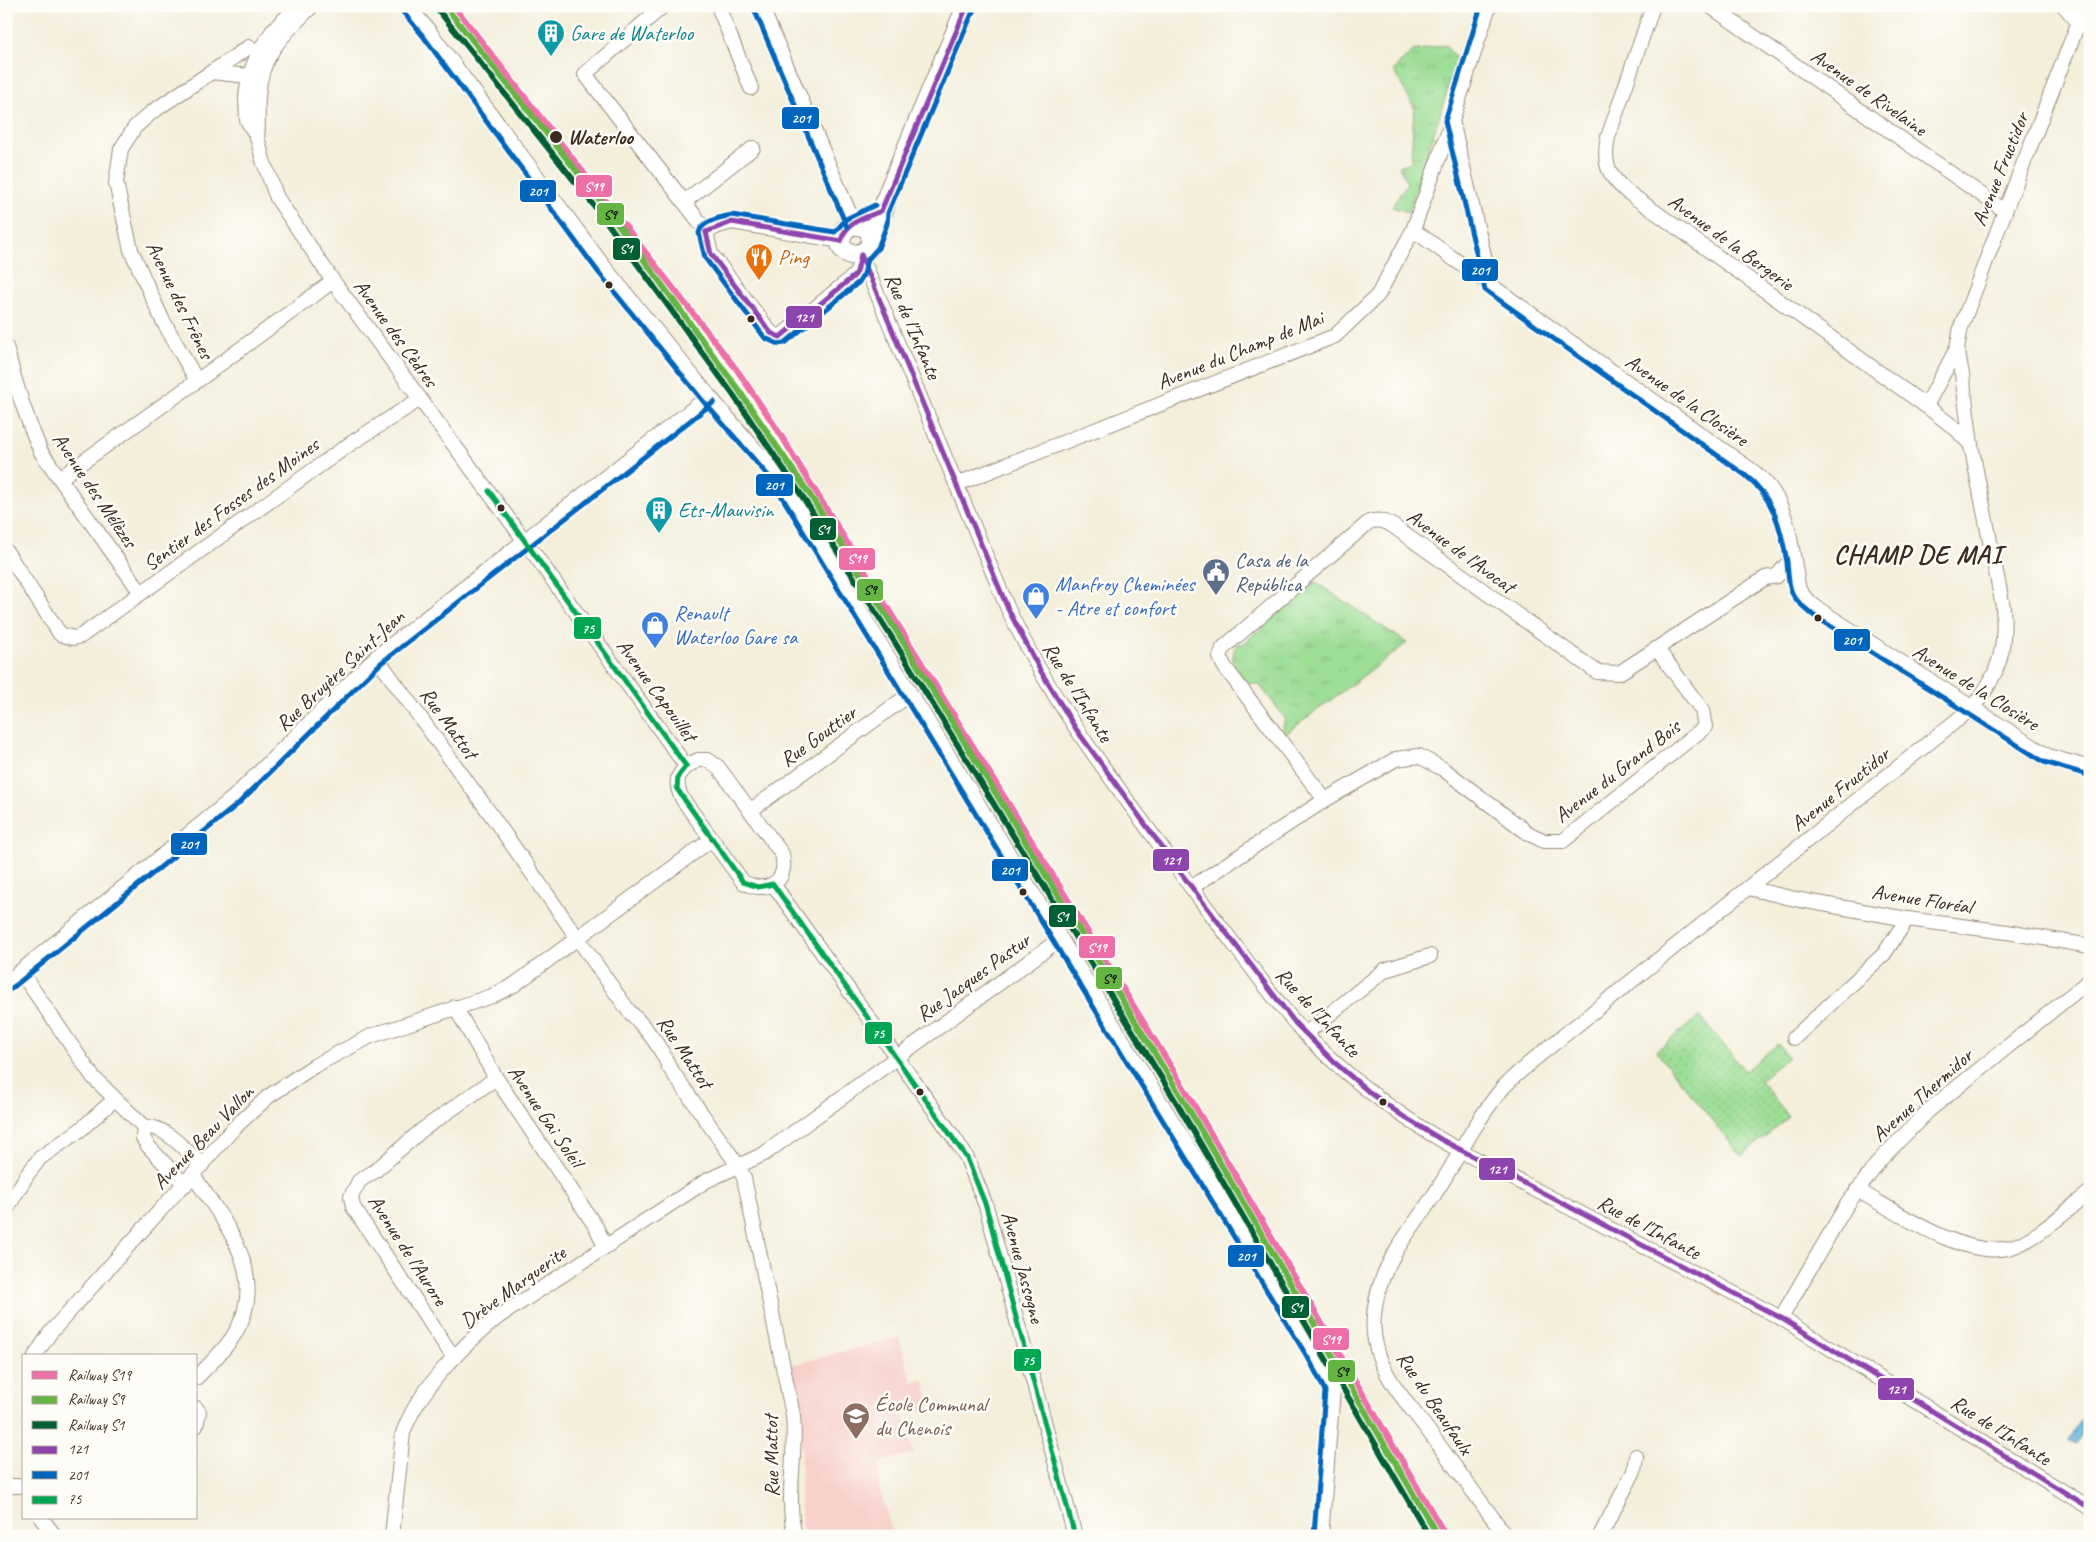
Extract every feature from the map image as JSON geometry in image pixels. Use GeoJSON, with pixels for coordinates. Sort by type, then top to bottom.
{"type":"FeatureCollection","features":[{"type":"Feature","properties":{"kind":"street","name":"Avenue des Cèdres"},"geometry":{"type":"LineString","coordinates":[[254,77],[259,51],[274,29],[298,6]]}},
{"type":"Feature","properties":{"kind":"street","name":"Avenue des Cèdres"},"geometry":{"type":"LineString","coordinates":[[312,6],[283,34],[268,54],[254,77],[246,97],[248,120],[257,137],[277,198],[333,281],[524,540]]}},
{"type":"Feature","properties":{"kind":"street"},"geometry":{"type":"LineString","coordinates":[[408,6],[429,31],[605,268],[709,396],[777,475],[1328,1377],[1333,1390],[1333,1404],[1321,1536]]}},
{"type":"Feature","properties":{"kind":"street"},"geometry":{"type":"LineString","coordinates":[[663,6],[584,74],[706,232],[711,254],[757,316],[771,333],[780,337],[857,272],[880,222],[881,212],[967,6]]}},
{"type":"Feature","properties":{"kind":"street"},"geometry":{"type":"LineString","coordinates":[[718,6],[751,88]]}},
{"type":"Feature","properties":{"kind":"street"},"geometry":{"type":"LineString","coordinates":[[761,6],[854,224]]}},
{"type":"Feature","properties":{"kind":"street","name":"Avenue du Champ de Mai"},"geometry":{"type":"LineString","coordinates":[[957,484],[1335,336],[1378,295],[1413,230],[1452,121],[1489,6]]}},
{"type":"Feature","properties":{"kind":"street","name":"Avenue de la Bergerie"},"geometry":{"type":"LineString","coordinates":[[1653,6],[1608,137],[1605,154],[1608,168],[1614,180],[1634,197],[1926,406],[1956,429],[1971,445]]}},
{"type":"Feature","properties":{"kind":"street","name":"Avenue de Rivelaine"},"geometry":{"type":"LineString","coordinates":[[1710,6],[2004,211]]}},
{"type":"Feature","properties":{"kind":"street"},"geometry":{"type":"LineString","coordinates":[[2064,6],[2079,22]]}},
{"type":"Feature","properties":{"kind":"street","name":"Avenue Fructidor"},"geometry":{"type":"LineString","coordinates":[[1926,406],[1957,348],[1961,327],[2004,211],[2085,6]]}},
{"type":"Feature","properties":{"kind":"street","name":"Avenue des Frênes"},"geometry":{"type":"LineString","coordinates":[[197,381],[162,319],[131,250],[116,183],[121,149],[135,127],[152,112],[249,47]]}},
{"type":"Feature","properties":{"kind":"street"},"geometry":{"type":"LineString","coordinates":[[212,72],[254,77]]}},
{"type":"Feature","properties":{"kind":"street"},"geometry":{"type":"LineString","coordinates":[[1452,121],[1491,285]]}},
{"type":"Feature","properties":{"kind":"street"},"geometry":{"type":"LineString","coordinates":[[684,202],[753,148]]}},
{"type":"Feature","properties":{"kind":"street"},"geometry":{"type":"LineString","coordinates":[[840,242],[844,230],[881,212]]}},
{"type":"Feature","properties":{"kind":"street"},"geometry":{"type":"LineString","coordinates":[[706,232],[732,222],[840,242],[846,252],[850,254],[867,247]]}},
{"type":"Feature","properties":{"kind":"street"},"geometry":{"type":"LineString","coordinates":[[854,224],[867,227],[867,247]]}},
{"type":"Feature","properties":{"kind":"street","name":"Avenue de la Closière"},"geometry":{"type":"LineString","coordinates":[[1413,230],[1744,465],[1765,482],[1779,503],[1785,517],[1799,590]]}},
{"type":"Feature","properties":{"kind":"street","name":"Rue de l'Infante"},"geometry":{"type":"LineString","coordinates":[[867,247],[957,484],[1008,609],[1027,650],[1094,756],[1262,981],[1305,1034],[1356,1080],[1402,1116],[1461,1151],[1781,1318],[2090,1508]]}},
{"type":"Feature","properties":{"kind":"street"},"geometry":{"type":"LineString","coordinates":[[60,478],[197,381],[333,281]]}},
{"type":"Feature","properties":{"kind":"street","name":"Avenue des Mélèzes"},"geometry":{"type":"LineString","coordinates":[[6,347],[14,381],[30,426],[42,452],[142,593]]}},
{"type":"Feature","properties":{"kind":"street","name":"Avenue Fructidor"},"geometry":{"type":"LineString","coordinates":[[1461,1151],[1490,1104],[1503,1087],[1532,1061],[1972,708],[1985,692],[1996,672],[2002,654],[2003,607],[1971,445],[1957,348]]}},
{"type":"Feature","properties":{"kind":"street","name":"Rue Bruyère Saint-Jean"},"geometry":{"type":"LineString","coordinates":[[6,983],[233,798],[376,657],[709,396]]}},
{"type":"Feature","properties":{"kind":"street","name":"Sentier des Fosses des Moines"},"geometry":{"type":"LineString","coordinates":[[6,551],[60,634],[66,637],[81,636],[347,446],[420,399]]}},
{"type":"Feature","properties":{"kind":"street","name":"Avenue de l'Avocat"},"geometry":{"type":"LineString","coordinates":[[1325,800],[1224,666],[1220,657],[1223,648],[1369,522],[1385,521],[1393,526],[1597,672],[1619,673],[1765,578],[1777,576],[1793,557]]}},
{"type":"Feature","properties":{"kind":"street","name":"Avenue Capouillet"},"geometry":{"type":"LineString","coordinates":[[524,540],[686,766]]}},
{"type":"Feature","properties":{"kind":"street","name":"Avenue de la Closière"},"geometry":{"type":"LineString","coordinates":[[1777,576],[1799,590],[1806,600],[1818,609],[2048,756],[2090,768]]}},
{"type":"Feature","properties":{"kind":"street","name":"Avenue du Grand Bois"},"geometry":{"type":"LineString","coordinates":[[1192,887],[1325,800],[1396,759],[1419,756],[1444,769],[1528,833],[1544,841],[1563,841],[1705,727],[1702,710],[1657,649]]}},
{"type":"Feature","properties":{"kind":"street","name":"Rue Mattot"},"geometry":{"type":"LineString","coordinates":[[376,657],[492,816],[628,1010],[639,1020],[664,1055],[669,1067],[739,1167],[744,1178],[793,1415],[795,1434],[792,1514],[795,1536]]}},
{"type":"Feature","properties":{"kind":"street","name":"Rue Gouttier"},"geometry":{"type":"LineString","coordinates":[[750,811],[910,694]]}},
{"type":"Feature","properties":{"kind":"street"},"geometry":{"type":"LineString","coordinates":[[698,760],[708,760],[718,767],[750,811],[782,854],[784,864],[782,873],[773,884],[765,888],[753,887],[743,882],[677,789],[678,776],[686,766],[698,760]]}},
{"type":"Feature","properties":{"kind":"street"},"geometry":{"type":"LineString","coordinates":[[578,937],[712,839]]}},
{"type":"Feature","properties":{"kind":"street"},"geometry":{"type":"LineString","coordinates":[[773,884],[896,1058]]}},
{"type":"Feature","properties":{"kind":"street","name":"Avenue Floréal"},"geometry":{"type":"LineString","coordinates":[[1748,888],[1795,899],[1907,919],[2007,932],[2090,946]]}},
{"type":"Feature","properties":{"kind":"street"},"geometry":{"type":"LineString","coordinates":[[1794,1038],[1884,954],[1907,919]]}},
{"type":"Feature","properties":{"kind":"street","name":"Avenue Beau Vallon"},"geometry":{"type":"LineString","coordinates":[[37,1354],[50,1333],[235,1127],[269,1096],[314,1066],[370,1036],[492,996],[514,985],[578,937]]}},
{"type":"Feature","properties":{"kind":"street","name":"Rue Jacques Pastur"},"geometry":{"type":"LineString","coordinates":[[739,1167],[764,1154],[1060,939]]}},
{"type":"Feature","properties":{"kind":"street"},"geometry":{"type":"LineString","coordinates":[[1305,1034],[1385,970],[1430,956]]}},
{"type":"Feature","properties":{"kind":"street"},"geometry":{"type":"LineString","coordinates":[[21,972],[88,1070],[144,1127]]}},
{"type":"Feature","properties":{"kind":"street","name":"Avenue Thermidor"},"geometry":{"type":"LineString","coordinates":[[1781,1318],[1846,1206],[1880,1160],[1928,1111],[2090,980]]}},
{"type":"Feature","properties":{"kind":"street","name":"Avenue Gai Soleil"},"geometry":{"type":"LineString","coordinates":[[455,1007],[496,1078],[596,1227],[605,1246]]}},
{"type":"Feature","properties":{"kind":"street","name":"Avenue Jassogne"},"geometry":{"type":"LineString","coordinates":[[896,1058],[967,1158],[983,1199],[1075,1536]]}},
{"type":"Feature","properties":{"kind":"street","name":"Avenue de l'Aurore"},"geometry":{"type":"LineString","coordinates":[[454,1358],[353,1207],[351,1197],[359,1181],[375,1171],[422,1130],[496,1078]]}},
{"type":"Feature","properties":{"kind":"street"},"geometry":{"type":"LineString","coordinates":[[6,1210],[27,1175],[40,1158],[80,1130],[115,1099]]}},
{"type":"Feature","properties":{"kind":"street"},"geometry":{"type":"LineString","coordinates":[[144,1127],[152,1126],[162,1130],[216,1208],[242,1254],[248,1272],[243,1316],[238,1328],[226,1346],[198,1376]]}},
{"type":"Feature","properties":{"kind":"street"},"geometry":{"type":"LineString","coordinates":[[144,1127],[143,1138],[148,1146],[193,1175]]}},
{"type":"Feature","properties":{"kind":"street","name":"Rue du Beaufaulx"},"geometry":{"type":"LineString","coordinates":[[1461,1151],[1434,1196],[1400,1242],[1388,1264],[1379,1288],[1374,1312],[1375,1337],[1381,1361],[1391,1379],[1506,1536]]}},
{"type":"Feature","properties":{"kind":"street","name":"Drève Marguerite"},"geometry":{"type":"LineString","coordinates":[[392,1536],[403,1433],[408,1419],[421,1399],[472,1338],[498,1317],[706,1181],[739,1167]]}},
{"type":"Feature","properties":{"kind":"street"},"geometry":{"type":"LineString","coordinates":[[1857,1190],[1950,1241],[1988,1250],[2008,1248],[2028,1239],[2090,1192]]}},
{"type":"Feature","properties":{"kind":"street"},"geometry":{"type":"LineString","coordinates":[[1600,1536],[1634,1471],[1636,1456]]}},
{"type":"Feature","properties":{"kind":"street"},"geometry":{"type":"LineString","coordinates":[[43,1520],[55,1536]]}},
{"type":"Feature","properties":{"kind":"shaded area","name":"École Communal du Chenois"},"geometry":{"type":"Polygon","coordinates":[[[899,1337],[912,1382],[924,1380],[931,1408],[903,1415],[914,1454],[879,1462],[879,1486],[893,1536],[803,1536],[800,1502],[802,1427],[791,1365],[899,1337]]]}},
{"type":"Feature","properties":{"kind":"green space"},"geometry":{"type":"Polygon","coordinates":[[[1445,45],[1457,60],[1409,212],[1392,207],[1407,183],[1399,166],[1411,162],[1414,107],[1393,70],[1413,51],[1445,45]]]}},
{"type":"Feature","properties":{"kind":"green space"},"geometry":{"type":"Polygon","coordinates":[[[1315,582],[1407,643],[1284,735],[1282,732],[1285,718],[1259,684],[1248,683],[1237,670],[1233,661],[1234,651],[1237,644],[1243,644],[1315,582]]]}},
{"type":"Feature","properties":{"kind":"green space"},"geometry":{"type":"Polygon","coordinates":[[[1700,1016],[1745,1071],[1778,1044],[1788,1057],[1760,1080],[1789,1117],[1741,1156],[1656,1051],[1700,1016]]]}},
{"type":"Feature","properties":{"kind":"water"},"geometry":{"type":"Polygon","coordinates":[[[2081,1418],[2089,1423],[2076,1444],[2068,1440],[2081,1418]]]}},
{"type":"Feature","properties":{"kind":"rail line","name":"S9"},"geometry":{"type":"LineString","coordinates":[[445,6],[609,212],[740,392],[810,495],[900,637],[1184,1101],[1438,1536]]}},
{"type":"Feature","properties":{"kind":"rail line","name":"S19"},"geometry":{"type":"LineString","coordinates":[[454,6],[737,370],[777,429],[1183,1086],[1446,1536]]}},
{"type":"Feature","properties":{"kind":"rail line","name":"S1"},"geometry":{"type":"LineString","coordinates":[[439,11],[603,217],[734,396],[804,499],[894,641],[1178,1105],[1429,1536]]}},
{"type":"Feature","properties":{"kind":"transit line","name":"121"},"geometry":{"type":"LineString","coordinates":[[841,241],[851,225],[881,211],[967,6]]}},
{"type":"Feature","properties":{"kind":"transit line","name":"201"},"geometry":{"type":"LineString","coordinates":[[1481,6],[1445,121],[1485,290],[1755,484],[1763,493],[1775,514],[1785,550],[1792,593],[1813,615],[2044,762],[2088,775]]}},
{"type":"Feature","properties":{"kind":"transit line","name":"201"},"geometry":{"type":"LineString","coordinates":[[754,9],[847,227]]}},
{"type":"Feature","properties":{"kind":"transit line","name":"201"},"geometry":{"type":"LineString","coordinates":[[875,205],[846,219],[835,232],[732,215],[717,218],[703,225],[699,233],[705,258],[765,338],[778,344],[785,343],[859,282],[864,274],[868,259],[878,248],[887,224],[888,213],[974,9]]}},
{"type":"Feature","properties":{"kind":"transit line","name":"201"},"geometry":{"type":"LineString","coordinates":[[402,11],[423,36],[599,273],[703,401],[771,479],[1311,1363],[1325,1391],[1314,1535]]}},
{"type":"Feature","properties":{"kind":"transit line","name":"121"},"geometry":{"type":"LineString","coordinates":[[706,232],[732,222],[841,241]]}},
{"type":"Feature","properties":{"kind":"transit line","name":"121"},"geometry":{"type":"LineString","coordinates":[[706,232],[711,254],[771,333],[780,337],[854,276],[857,272],[861,255]]}},
{"type":"Feature","properties":{"kind":"transit line","name":"121"},"geometry":{"type":"LineString","coordinates":[[861,255],[1008,609],[1040,670],[1076,729],[1177,868],[1296,1024],[1334,1062],[1368,1091],[1404,1117],[1442,1140],[1781,1318],[2090,1508]]}},
{"type":"Feature","properties":{"kind":"transit line","name":"201"},"geometry":{"type":"LineString","coordinates":[[11,989],[238,804],[381,663],[714,402]]}},
{"type":"Feature","properties":{"kind":"transit line","name":"75"},"geometry":{"type":"LineString","coordinates":[[489,491],[686,766]]}},
{"type":"Feature","properties":{"kind":"transit line","name":"75"},"geometry":{"type":"LineString","coordinates":[[686,766],[678,776],[677,789],[743,882],[758,887],[773,884]]}},
{"type":"Feature","properties":{"kind":"transit line","name":"75"},"geometry":{"type":"LineString","coordinates":[[773,884],[967,1158],[986,1206],[1075,1536]]}},
{"type":"Feature","properties":{"kind":"place","name":"Gare de Waterloo"},"geometry":{"type":"Point","coordinates":[551,57]}},
{"type":"Feature","properties":{"kind":"place","name":"Waterloo"},"geometry":{"type":"Point","coordinates":[556,137]}},
{"type":"Feature","properties":{"kind":"place","name":"Ping"},"geometry":{"type":"Point","coordinates":[759,281]}},
{"type":"Feature","properties":{"kind":"place","name":"Ets-Mauvisin"},"geometry":{"type":"Point","coordinates":[659,534]}},
{"type":"Feature","properties":{"kind":"place","name":"Casa de la República"},"geometry":{"type":"Point","coordinates":[1216,596]}},
{"type":"Feature","properties":{"kind":"place","name":"Manfroy Cheminées - Atre et confort"},"geometry":{"type":"Point","coordinates":[1036,620]}},
{"type":"Feature","properties":{"kind":"place","name":"Renault Waterloo Gare sa"},"geometry":{"type":"Point","coordinates":[655,649]}},
{"type":"Feature","properties":{"kind":"place","name":"École Communal du Chenois"},"geometry":{"type":"Point","coordinates":[856,1440]}},
{"type":"Feature","properties":{"kind":"district","name":"CHAMP DE MAI"},"geometry":{"type":"Point","coordinates":[1918,554]}}]}
